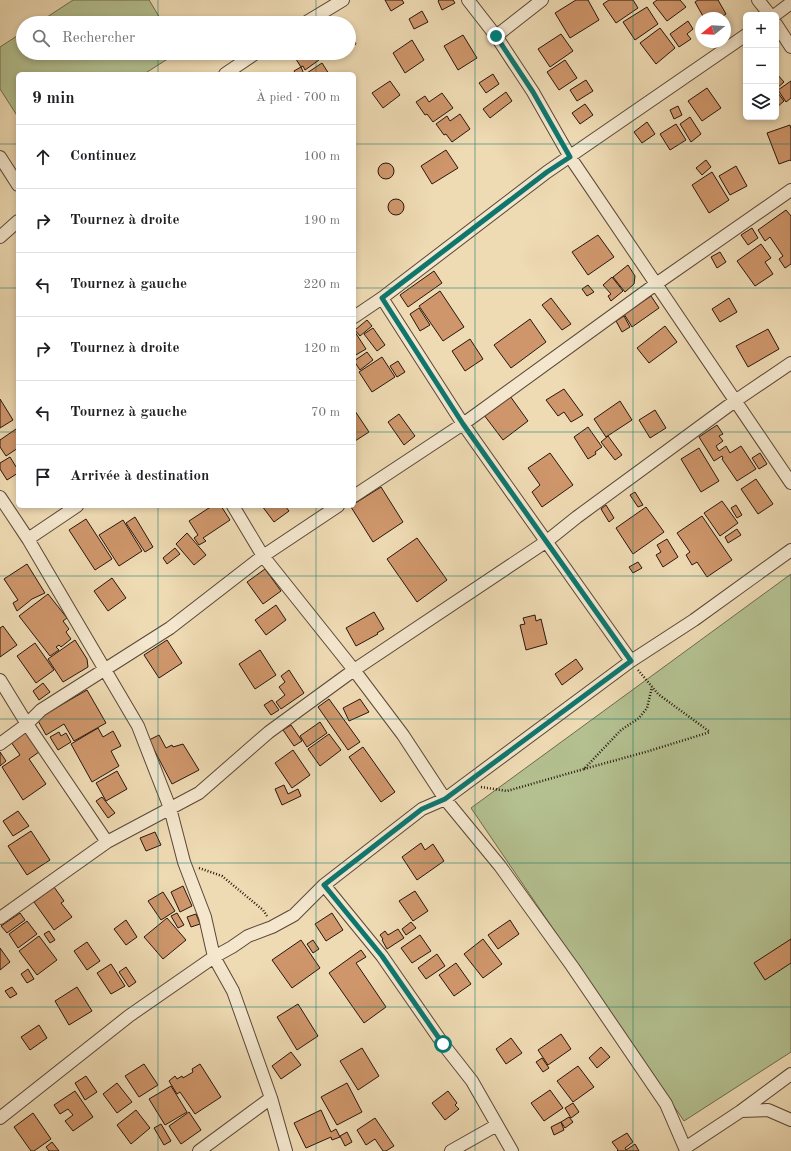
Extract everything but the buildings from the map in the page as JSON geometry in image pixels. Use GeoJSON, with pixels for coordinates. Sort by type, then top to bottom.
{"type":"FeatureCollection","features":[{"type":"Feature","properties":{"kind":"street"},"geometry":{"type":"LineString","coordinates":[[317,16],[343,0]]}},
{"type":"Feature","properties":{"kind":"street"},"geometry":{"type":"LineString","coordinates":[[468,0],[496,36],[533,92],[570,157],[791,483]]}},
{"type":"Feature","properties":{"kind":"street"},"geometry":{"type":"LineString","coordinates":[[496,36],[542,0]]}},
{"type":"Feature","properties":{"kind":"street"},"geometry":{"type":"LineString","coordinates":[[758,0],[768,12]]}},
{"type":"Feature","properties":{"kind":"street"},"geometry":{"type":"LineString","coordinates":[[779,12],[791,4]]}},
{"type":"Feature","properties":{"kind":"street"},"geometry":{"type":"LineString","coordinates":[[779,29],[791,47]]}},
{"type":"Feature","properties":{"kind":"street"},"geometry":{"type":"LineString","coordinates":[[356,316],[382,298],[547,172],[743,37]]}},
{"type":"Feature","properties":{"kind":"street"},"geometry":{"type":"LineString","coordinates":[[228,72],[246,60]]}},
{"type":"Feature","properties":{"kind":"street"},"geometry":{"type":"LineString","coordinates":[[0,157],[16,182]]}},
{"type":"Feature","properties":{"kind":"street"},"geometry":{"type":"LineString","coordinates":[[356,495],[463,424],[656,284],[790,192]]}},
{"type":"Feature","properties":{"kind":"street"},"geometry":{"type":"LineString","coordinates":[[0,237],[16,224]]}},
{"type":"Feature","properties":{"kind":"street"},"geometry":{"type":"LineString","coordinates":[[382,298],[463,424],[631,661]]}},
{"type":"Feature","properties":{"kind":"street"},"geometry":{"type":"LineString","coordinates":[[0,918],[107,842],[200,793],[269,732],[354,670],[547,541],[735,401],[791,363]]}},
{"type":"Feature","properties":{"kind":"street"},"geometry":{"type":"LineString","coordinates":[[0,497],[28,539],[138,726],[170,808],[184,862],[205,917],[214,957],[233,990],[271,1098],[286,1151]]}},
{"type":"Feature","properties":{"kind":"street"},"geometry":{"type":"LineString","coordinates":[[28,539],[74,508]]}},
{"type":"Feature","properties":{"kind":"street"},"geometry":{"type":"LineString","coordinates":[[234,508],[263,556],[354,670],[403,735],[445,799],[500,866],[572,966],[666,1104],[686,1150],[791,1074]]}},
{"type":"Feature","properties":{"kind":"street"},"geometry":{"type":"LineString","coordinates":[[0,744],[28,724],[41,710],[170,628],[263,556],[335,508]]}},
{"type":"Feature","properties":{"kind":"street"},"geometry":{"type":"LineString","coordinates":[[0,1118],[129,1016],[214,957],[248,936],[294,915],[324,885],[422,809],[445,799],[631,661],[694,620],[791,550]]}},
{"type":"Feature","properties":{"kind":"street"},"geometry":{"type":"LineString","coordinates":[[0,680],[107,842]]}},
{"type":"Feature","properties":{"kind":"street"},"geometry":{"type":"LineString","coordinates":[[324,885],[382,956],[443,1044],[472,1081],[512,1151]]}},
{"type":"Feature","properties":{"kind":"street"},"geometry":{"type":"LineString","coordinates":[[199,1151],[271,1098]]}},
{"type":"Feature","properties":{"kind":"street"},"geometry":{"type":"LineString","coordinates":[[741,1111],[768,1110],[791,1120]]}},
{"type":"Feature","properties":{"kind":"street"},"geometry":{"type":"LineString","coordinates":[[451,1151],[497,1124]]}},
{"type":"Feature","properties":{"kind":"path"},"geometry":{"type":"LineString","coordinates":[[465,784],[507,791],[649,751],[710,732],[658,694],[631,661]]}},
{"type":"Feature","properties":{"kind":"path"},"geometry":{"type":"LineString","coordinates":[[584,769],[621,730],[639,718],[647,708],[652,686]]}},
{"type":"Feature","properties":{"kind":"path"},"geometry":{"type":"LineString","coordinates":[[184,862],[222,876],[263,910],[272,926]]}},
{"type":"Feature","properties":{"kind":"green space"},"geometry":{"type":"Polygon","coordinates":[[[73,0],[149,0],[159,16],[49,16],[73,0]]]}},
{"type":"Feature","properties":{"kind":"green space"},"geometry":{"type":"Polygon","coordinates":[[[16,37],[16,60],[166,60],[147,72],[16,72],[16,114],[0,89],[0,47],[16,37]]]}},
{"type":"Feature","properties":{"kind":"green space"},"geometry":{"type":"Polygon","coordinates":[[[791,574],[791,1052],[684,1121],[471,808],[791,574]]]}},
{"type":"Feature","properties":{"kind":"route"},"geometry":{"type":"LineString","coordinates":[[443,1044],[382,956],[324,885],[422,809],[445,799],[631,661],[463,424],[382,298],[547,172],[570,157],[533,92],[496,36]]}}]}
